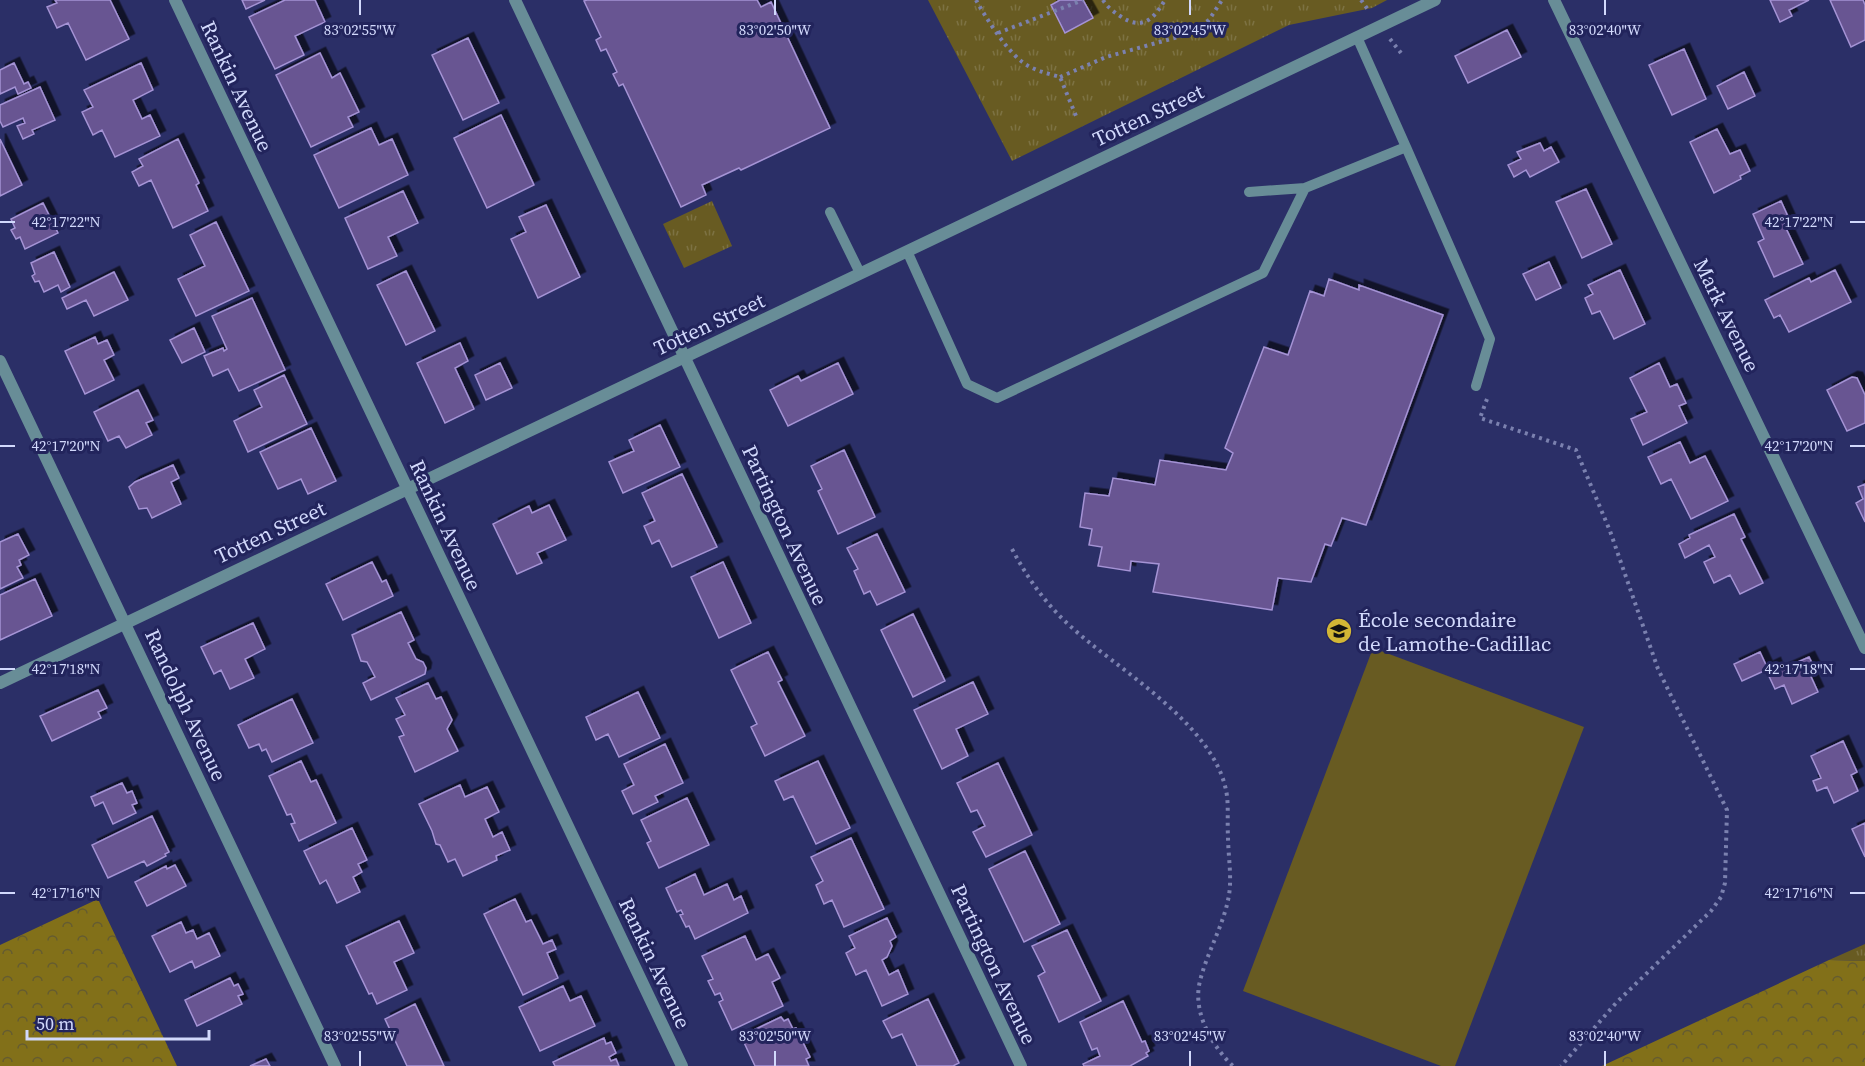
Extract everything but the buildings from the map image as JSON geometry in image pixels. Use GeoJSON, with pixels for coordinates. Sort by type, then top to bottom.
{"type":"FeatureCollection","features":[{"type":"Feature","properties":{"kind":"street","name":"Rankin Avenue"},"geometry":{"type":"LineString","coordinates":[[175,0],[682,1066]]}},
{"type":"Feature","properties":{"kind":"street","name":"Partington Avenue"},"geometry":{"type":"LineString","coordinates":[[515,0],[1021,1066]]}},
{"type":"Feature","properties":{"kind":"street","name":"Totten Street"},"geometry":{"type":"LineString","coordinates":[[0,683],[1435,0]]}},
{"type":"Feature","properties":{"kind":"street","name":"Mark Avenue"},"geometry":{"type":"LineString","coordinates":[[1554,0],[1865,648]]}},
{"type":"Feature","properties":{"kind":"street","name":"Randolph Avenue"},"geometry":{"type":"LineString","coordinates":[[0,361],[335,1066]]}},
{"type":"Feature","properties":{"kind":"lane"},"geometry":{"type":"LineString","coordinates":[[1357,37],[1490,339],[1476,386]]}},
{"type":"Feature","properties":{"kind":"lane"},"geometry":{"type":"LineString","coordinates":[[1250,192],[1305,188],[1406,147]]}},
{"type":"Feature","properties":{"kind":"lane"},"geometry":{"type":"LineString","coordinates":[[907,251],[967,384],[997,398],[1263,273],[1305,188]]}},
{"type":"Feature","properties":{"kind":"lane"},"geometry":{"type":"LineString","coordinates":[[830,212],[860,273]]}},
{"type":"Feature","properties":{"kind":"path"},"geometry":{"type":"LineString","coordinates":[[976,0],[1020,60],[1040,71],[1060,77],[1106,57],[1185,35],[1209,20],[1222,0]]}},
{"type":"Feature","properties":{"kind":"path"},"geometry":{"type":"LineString","coordinates":[[998,33],[1083,0]]}},
{"type":"Feature","properties":{"kind":"path"},"geometry":{"type":"LineString","coordinates":[[1103,0],[1118,15],[1137,24],[1145,23],[1165,0]]}},
{"type":"Feature","properties":{"kind":"path"},"geometry":{"type":"LineString","coordinates":[[1060,77],[1076,116]]}},
{"type":"Feature","properties":{"kind":"path"},"geometry":{"type":"LineString","coordinates":[[1487,398],[1480,418],[1576,450],[1610,531],[1658,669],[1727,810],[1725,883],[1721,897],[1711,910],[1617,1003],[1561,1066]]}},
{"type":"Feature","properties":{"kind":"path"},"geometry":{"type":"LineString","coordinates":[[1012,549],[1029,580],[1043,598],[1069,625],[1147,687],[1173,711],[1200,740],[1219,771],[1226,791],[1229,893],[1223,918],[1199,983],[1200,1009],[1209,1036],[1233,1066]]}},
{"type":"Feature","properties":{"kind":"green space"},"geometry":{"type":"Polygon","coordinates":[[[928,0],[1387,0],[1372,8],[1289,25],[1012,161],[928,0]]]}},
{"type":"Feature","properties":{"kind":"green space"},"geometry":{"type":"Polygon","coordinates":[[[712,201],[732,246],[684,268],[663,224],[712,201]]]}},
{"type":"Feature","properties":{"kind":"green space"},"geometry":{"type":"Polygon","coordinates":[[[1373,648],[1584,727],[1455,1066],[1441,1066],[1243,991],[1373,648]]]}},
{"type":"Feature","properties":{"kind":"green space"},"geometry":{"type":"Polygon","coordinates":[[[98,899],[177,1066],[0,1066],[0,945],[98,899]]]}},
{"type":"Feature","properties":{"kind":"green space"},"geometry":{"type":"Polygon","coordinates":[[[1865,944],[1865,961],[1829,960],[1865,944]]]}},
{"type":"Feature","properties":{"kind":"green space"},"geometry":{"type":"Polygon","coordinates":[[[1829,960],[1865,961],[1865,1066],[1602,1066],[1829,960]]]}},
{"type":"Feature","properties":{"kind":"place","name":"École secondaire de Lamothe-Cadillac"},"geometry":{"type":"Point","coordinates":[1339,631]}}]}
